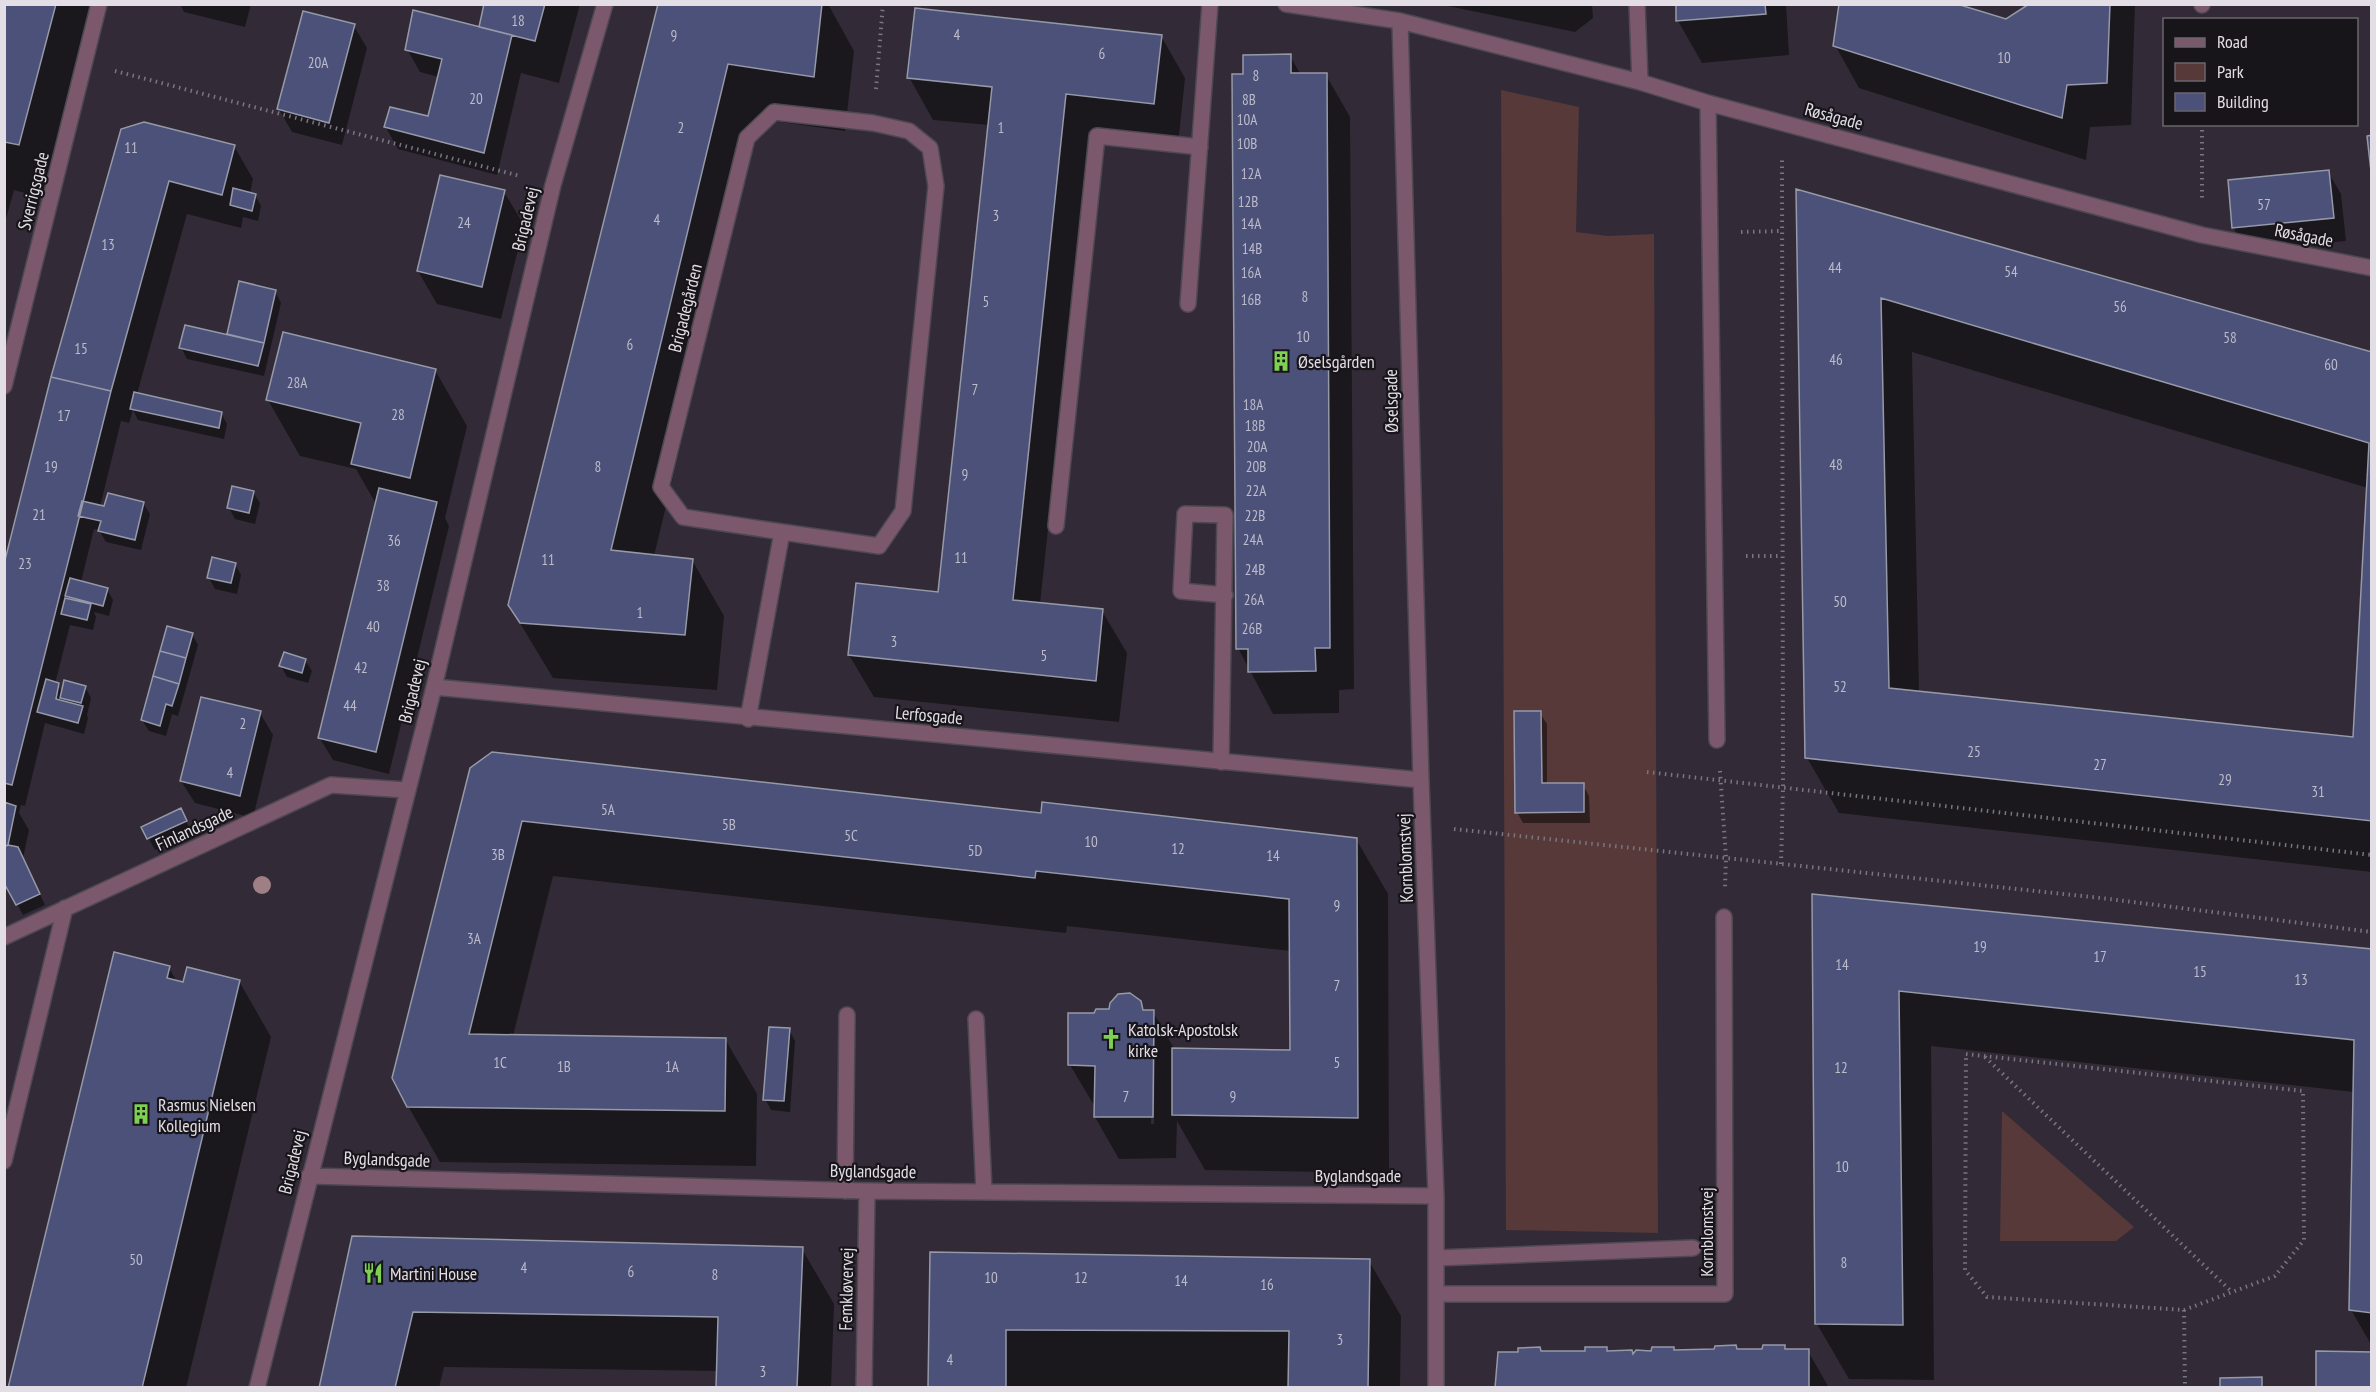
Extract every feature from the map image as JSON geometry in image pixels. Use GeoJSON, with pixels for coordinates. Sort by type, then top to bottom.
{"type":"FeatureCollection","features":[{"type":"Feature","properties":{"kind":"street","name":"Sverrigsgade"},"geometry":{"type":"LineString","coordinates":[[4,386],[99,4]]}},
{"type":"Feature","properties":{"kind":"street","name":"Brigadevej"},"geometry":{"type":"LineString","coordinates":[[257,1388],[406,790],[434,687],[553,185],[605,4]]}},
{"type":"Feature","properties":{"kind":"street"},"geometry":{"type":"LineString","coordinates":[[1188,304],[1210,4]]}},
{"type":"Feature","properties":{"kind":"street","name":"Røsågade"},"geometry":{"type":"LineString","coordinates":[[1286,4],[1401,21],[1640,82],[1708,103],[2202,235],[2372,268]]}},
{"type":"Feature","properties":{"kind":"street"},"geometry":{"type":"LineString","coordinates":[[1636,4],[1640,82]]}},
{"type":"Feature","properties":{"kind":"street","name":"Øselsgade"},"geometry":{"type":"LineString","coordinates":[[1401,21],[1420,780]]}},
{"type":"Feature","properties":{"kind":"street"},"geometry":{"type":"LineString","coordinates":[[1708,103],[1717,740]]}},
{"type":"Feature","properties":{"kind":"street","name":"Brigadegården"},"geometry":{"type":"LineString","coordinates":[[774,112],[873,123],[909,131],[930,148],[936,186],[903,511],[879,546],[782,532],[682,517],[661,487],[747,138],[774,112]]}},
{"type":"Feature","properties":{"kind":"street"},"geometry":{"type":"LineString","coordinates":[[1056,526],[1097,136],[1200,147]]}},
{"type":"Feature","properties":{"kind":"street"},"geometry":{"type":"LineString","coordinates":[[1221,762],[1226,515],[1185,514],[1181,591],[1224,595]]}},
{"type":"Feature","properties":{"kind":"street"},"geometry":{"type":"LineString","coordinates":[[748,718],[782,532]]}},
{"type":"Feature","properties":{"kind":"street","name":"Lerfosgade"},"geometry":{"type":"LineString","coordinates":[[434,687],[1420,780]]}},
{"type":"Feature","properties":{"kind":"street","name":"Kornblomstvej"},"geometry":{"type":"LineString","coordinates":[[1420,780],[1424,826],[1436,1196],[1436,1388]]}},
{"type":"Feature","properties":{"kind":"street","name":"Finlandsgade"},"geometry":{"type":"LineString","coordinates":[[4,937],[332,785],[406,790]]}},
{"type":"Feature","properties":{"kind":"street"},"geometry":{"type":"LineString","coordinates":[[4,1161],[65,908]]}},
{"type":"Feature","properties":{"kind":"street","name":"Kornblomstvej"},"geometry":{"type":"LineString","coordinates":[[1436,1294],[1725,1293],[1724,918]]}},
{"type":"Feature","properties":{"kind":"street"},"geometry":{"type":"LineString","coordinates":[[845,1191],[847,1015]]}},
{"type":"Feature","properties":{"kind":"street"},"geometry":{"type":"LineString","coordinates":[[976,1019],[984,1192]]}},
{"type":"Feature","properties":{"kind":"street","name":"Byglandsgade"},"geometry":{"type":"LineString","coordinates":[[309,1176],[845,1191],[1436,1196]]}},
{"type":"Feature","properties":{"kind":"street","name":"Femkløvervej"},"geometry":{"type":"LineString","coordinates":[[864,1388],[867,1191]]}},
{"type":"Feature","properties":{"kind":"street"},"geometry":{"type":"LineString","coordinates":[[1436,1258],[1693,1248]]}},
{"type":"Feature","properties":{"kind":"path"},"geometry":{"type":"LineString","coordinates":[[873,123],[883,4]]}},
{"type":"Feature","properties":{"kind":"path"},"geometry":{"type":"LineString","coordinates":[[84,63],[553,185]]}},
{"type":"Feature","properties":{"kind":"path"},"geometry":{"type":"LineString","coordinates":[[2202,126],[2202,235]]}},
{"type":"Feature","properties":{"kind":"path"},"geometry":{"type":"LineString","coordinates":[[1780,864],[1783,788],[1782,147]]}},
{"type":"Feature","properties":{"kind":"path"},"geometry":{"type":"LineString","coordinates":[[1717,740],[1726,858],[1724,918]]}},
{"type":"Feature","properties":{"kind":"path"},"geometry":{"type":"LineString","coordinates":[[1647,772],[2372,855]]}},
{"type":"Feature","properties":{"kind":"path"},"geometry":{"type":"LineString","coordinates":[[1424,826],[2101,898],[2372,932]]}},
{"type":"Feature","properties":{"kind":"path"},"geometry":{"type":"LineString","coordinates":[[1966,1054],[1985,1056],[2303,1091],[2304,1240],[2275,1276],[2184,1310],[1987,1297],[1965,1270],[1966,1054]]}},
{"type":"Feature","properties":{"kind":"path"},"geometry":{"type":"LineString","coordinates":[[1985,1056],[2232,1292]]}},
{"type":"Feature","properties":{"kind":"path"},"geometry":{"type":"LineString","coordinates":[[2184,1310],[2186,1388]]}},
{"type":"Feature","properties":{"kind":"green space"},"geometry":{"type":"Polygon","coordinates":[[[1501,90],[1579,107],[1576,232],[1608,236],[1654,234],[1658,1233],[1506,1230],[1501,90]]]}},
{"type":"Feature","properties":{"kind":"green space"},"geometry":{"type":"Polygon","coordinates":[[[2002,1111],[2134,1227],[2116,1241],[2000,1241],[2002,1111]]]}},
{"type":"Feature","properties":{"kind":"building"},"geometry":{"type":"Polygon","coordinates":[[[4,4],[56,4],[19,145],[4,142],[4,4]]]}},
{"type":"Feature","properties":{"kind":"building"},"geometry":{"type":"Polygon","coordinates":[[[484,4],[545,4],[535,41],[479,27],[484,4]]]}},
{"type":"Feature","properties":{"kind":"building"},"geometry":{"type":"Polygon","coordinates":[[[658,4],[822,4],[814,77],[728,64],[611,550],[693,559],[685,635],[520,623],[508,605],[658,4]]]}},
{"type":"Feature","properties":{"kind":"building"},"geometry":{"type":"Polygon","coordinates":[[[1676,4],[1765,4],[1766,14],[1676,21],[1676,4]]]}},
{"type":"Feature","properties":{"kind":"building"},"geometry":{"type":"Polygon","coordinates":[[[1839,4],[1957,4],[2006,19],[2029,4],[2110,4],[2107,83],[2067,85],[2062,118],[1833,46],[1839,4]]]}},
{"type":"Feature","properties":{"kind":"building"},"geometry":{"type":"Polygon","coordinates":[[[915,8],[1162,35],[1154,104],[1066,94],[1013,600],[1103,609],[1096,681],[848,655],[856,583],[938,592],[992,87],[907,78],[915,8]]]}},
{"type":"Feature","properties":{"kind":"building"},"geometry":{"type":"Polygon","coordinates":[[[413,10],[512,35],[484,153],[384,127],[390,107],[428,116],[442,59],[405,50],[413,10]]]}},
{"type":"Feature","properties":{"kind":"building"},"geometry":{"type":"Polygon","coordinates":[[[303,11],[355,24],[329,123],[277,109],[303,11]]]}},
{"type":"Feature","properties":{"kind":"building","name":"Øselsgården"},"geometry":{"type":"Polygon","coordinates":[[[1291,54],[1291,73],[1327,73],[1330,648],[1315,648],[1316,671],[1248,672],[1248,649],[1236,649],[1232,74],[1243,74],[1243,55],[1291,54]]]}},
{"type":"Feature","properties":{"kind":"building"},"geometry":{"type":"Polygon","coordinates":[[[144,122],[235,145],[222,195],[169,181],[111,391],[51,377],[121,129],[144,122]]]}},
{"type":"Feature","properties":{"kind":"building"},"geometry":{"type":"Polygon","coordinates":[[[2372,135],[2372,180],[2367,136],[2372,135]]]}},
{"type":"Feature","properties":{"kind":"building"},"geometry":{"type":"Polygon","coordinates":[[[2329,170],[2334,218],[2232,228],[2228,180],[2329,170]]]}},
{"type":"Feature","properties":{"kind":"building"},"geometry":{"type":"Polygon","coordinates":[[[440,175],[505,190],[482,287],[417,271],[440,175]]]}},
{"type":"Feature","properties":{"kind":"building"},"geometry":{"type":"Polygon","coordinates":[[[233,188],[256,194],[252,211],[230,205],[233,188]]]}},
{"type":"Feature","properties":{"kind":"building"},"geometry":{"type":"Polygon","coordinates":[[[1796,189],[2372,352],[2372,821],[1805,758],[1796,189]],[[1881,298],[1889,688],[2353,737],[2369,443],[1881,298]]]}},
{"type":"Feature","properties":{"kind":"building"},"geometry":{"type":"Polygon","coordinates":[[[239,281],[276,290],[264,343],[227,334],[239,281]]]}},
{"type":"Feature","properties":{"kind":"building"},"geometry":{"type":"Polygon","coordinates":[[[185,325],[264,343],[258,366],[179,348],[185,325]]]}},
{"type":"Feature","properties":{"kind":"building"},"geometry":{"type":"Polygon","coordinates":[[[283,332],[436,369],[410,478],[351,464],[361,423],[266,400],[283,332]]]}},
{"type":"Feature","properties":{"kind":"building"},"geometry":{"type":"Polygon","coordinates":[[[51,377],[111,391],[12,785],[4,783],[4,564],[51,377]]]}},
{"type":"Feature","properties":{"kind":"building"},"geometry":{"type":"Polygon","coordinates":[[[134,392],[222,412],[219,428],[130,409],[134,392]]]}},
{"type":"Feature","properties":{"kind":"building"},"geometry":{"type":"Polygon","coordinates":[[[232,486],[254,491],[249,513],[227,508],[232,486]]]}},
{"type":"Feature","properties":{"kind":"building"},"geometry":{"type":"Polygon","coordinates":[[[379,488],[437,502],[376,752],[318,738],[379,488]]]}},
{"type":"Feature","properties":{"kind":"building"},"geometry":{"type":"Polygon","coordinates":[[[108,493],[144,502],[135,540],[98,531],[101,521],[78,516],[82,501],[104,506],[108,493]]]}},
{"type":"Feature","properties":{"kind":"building"},"geometry":{"type":"Polygon","coordinates":[[[212,557],[236,563],[231,583],[207,578],[212,557]]]}},
{"type":"Feature","properties":{"kind":"building"},"geometry":{"type":"Polygon","coordinates":[[[70,578],[108,588],[103,606],[65,596],[70,578]]]}},
{"type":"Feature","properties":{"kind":"building"},"geometry":{"type":"Polygon","coordinates":[[[65,598],[91,604],[87,620],[61,614],[65,598]]]}},
{"type":"Feature","properties":{"kind":"building"},"geometry":{"type":"Polygon","coordinates":[[[167,626],[193,633],[186,658],[160,651],[167,626]]]}},
{"type":"Feature","properties":{"kind":"building"},"geometry":{"type":"Polygon","coordinates":[[[160,651],[186,658],[179,684],[153,676],[160,651]]]}},
{"type":"Feature","properties":{"kind":"building"},"geometry":{"type":"Polygon","coordinates":[[[284,652],[306,659],[302,673],[279,666],[284,652]]]}},
{"type":"Feature","properties":{"kind":"building"},"geometry":{"type":"Polygon","coordinates":[[[153,676],[179,684],[172,706],[166,704],[160,726],[141,720],[153,676]]]}},
{"type":"Feature","properties":{"kind":"building"},"geometry":{"type":"Polygon","coordinates":[[[46,679],[59,683],[56,699],[83,706],[78,723],[37,712],[46,679]]]}},
{"type":"Feature","properties":{"kind":"building"},"geometry":{"type":"Polygon","coordinates":[[[64,680],[86,686],[81,703],[60,698],[64,680]]]}},
{"type":"Feature","properties":{"kind":"building"},"geometry":{"type":"Polygon","coordinates":[[[201,697],[261,711],[240,796],[180,781],[201,697]]]}},
{"type":"Feature","properties":{"kind":"building"},"geometry":{"type":"Polygon","coordinates":[[[1514,711],[1541,711],[1542,783],[1584,783],[1584,812],[1515,813],[1514,711]]]}},
{"type":"Feature","properties":{"kind":"building"},"geometry":{"type":"Polygon","coordinates":[[[492,752],[1041,813],[1042,802],[1357,838],[1358,1118],[1172,1115],[1172,1048],[1290,1050],[1289,899],[1036,871],[1035,878],[522,821],[469,1034],[726,1038],[725,1111],[407,1107],[392,1078],[470,768],[492,752]]]}},
{"type":"Feature","properties":{"kind":"building"},"geometry":{"type":"Polygon","coordinates":[[[4,802],[16,806],[8,845],[4,847],[4,802]]]}},
{"type":"Feature","properties":{"kind":"building"},"geometry":{"type":"Polygon","coordinates":[[[181,808],[187,821],[147,839],[141,827],[181,808]]]}},
{"type":"Feature","properties":{"kind":"building"},"geometry":{"type":"Polygon","coordinates":[[[8,845],[18,847],[40,894],[16,905],[4,883],[4,847],[8,845]]]}},
{"type":"Feature","properties":{"kind":"building"},"geometry":{"type":"Polygon","coordinates":[[[1812,894],[2372,949],[2372,1313],[2349,1310],[2354,1040],[1899,991],[1903,1325],[1815,1324],[1812,894]]]}},
{"type":"Feature","properties":{"kind":"building","name":"Rasmus Nielsen Kollegium"},"geometry":{"type":"Polygon","coordinates":[[[114,952],[170,966],[167,978],[183,982],[187,967],[240,980],[142,1388],[8,1388],[114,952]]]}},
{"type":"Feature","properties":{"kind":"building","name":"Katolsk-Apostolsk kirke"},"geometry":{"type":"Polygon","coordinates":[[[1130,993],[1141,1001],[1143,1010],[1154,1010],[1153,1117],[1094,1117],[1095,1066],[1068,1065],[1068,1013],[1094,1013],[1096,1009],[1109,1009],[1110,1003],[1118,994],[1130,993]]]}},
{"type":"Feature","properties":{"kind":"building"},"geometry":{"type":"Polygon","coordinates":[[[769,1027],[790,1028],[784,1101],[763,1100],[769,1027]]]}},
{"type":"Feature","properties":{"kind":"building"},"geometry":{"type":"Polygon","coordinates":[[[352,1236],[803,1247],[797,1388],[716,1388],[718,1317],[413,1312],[395,1388],[319,1388],[352,1236]]]}},
{"type":"Feature","properties":{"kind":"building"},"geometry":{"type":"Polygon","coordinates":[[[930,1252],[1370,1259],[1368,1388],[1288,1388],[1289,1331],[1006,1330],[1006,1388],[928,1388],[930,1252]]]}},
{"type":"Feature","properties":{"kind":"building"},"geometry":{"type":"Polygon","coordinates":[[[1736,1345],[1737,1349],[1762,1349],[1763,1345],[1785,1345],[1785,1349],[1809,1349],[1809,1388],[1495,1388],[1498,1352],[1518,1352],[1518,1348],[1540,1347],[1541,1351],[1585,1351],[1585,1347],[1607,1347],[1607,1351],[1632,1350],[1633,1354],[1636,1350],[1651,1351],[1652,1347],[1674,1347],[1674,1350],[1714,1349],[1715,1346],[1736,1345]]]}},
{"type":"Feature","properties":{"kind":"building"},"geometry":{"type":"Polygon","coordinates":[[[2316,1351],[2372,1352],[2372,1388],[2316,1388],[2316,1351]]]}},
{"type":"Feature","properties":{"kind":"building"},"geometry":{"type":"Polygon","coordinates":[[[2262,1377],[2262,1388],[2220,1388],[2220,1378],[2262,1377]]]}},
{"type":"Feature","properties":{"kind":"place","name":"Øselsgården"},"geometry":{"type":"Point","coordinates":[1281,361]}},
{"type":"Feature","properties":{"kind":"place","name":"Katolsk-Apostolsk kirke"},"geometry":{"type":"Point","coordinates":[1111,1039]}},
{"type":"Feature","properties":{"kind":"place","name":"Rasmus Nielsen Kollegium"},"geometry":{"type":"Point","coordinates":[141,1114]}},
{"type":"Feature","properties":{"kind":"place","name":"Martini House"},"geometry":{"type":"Point","coordinates":[373,1273]}}]}
